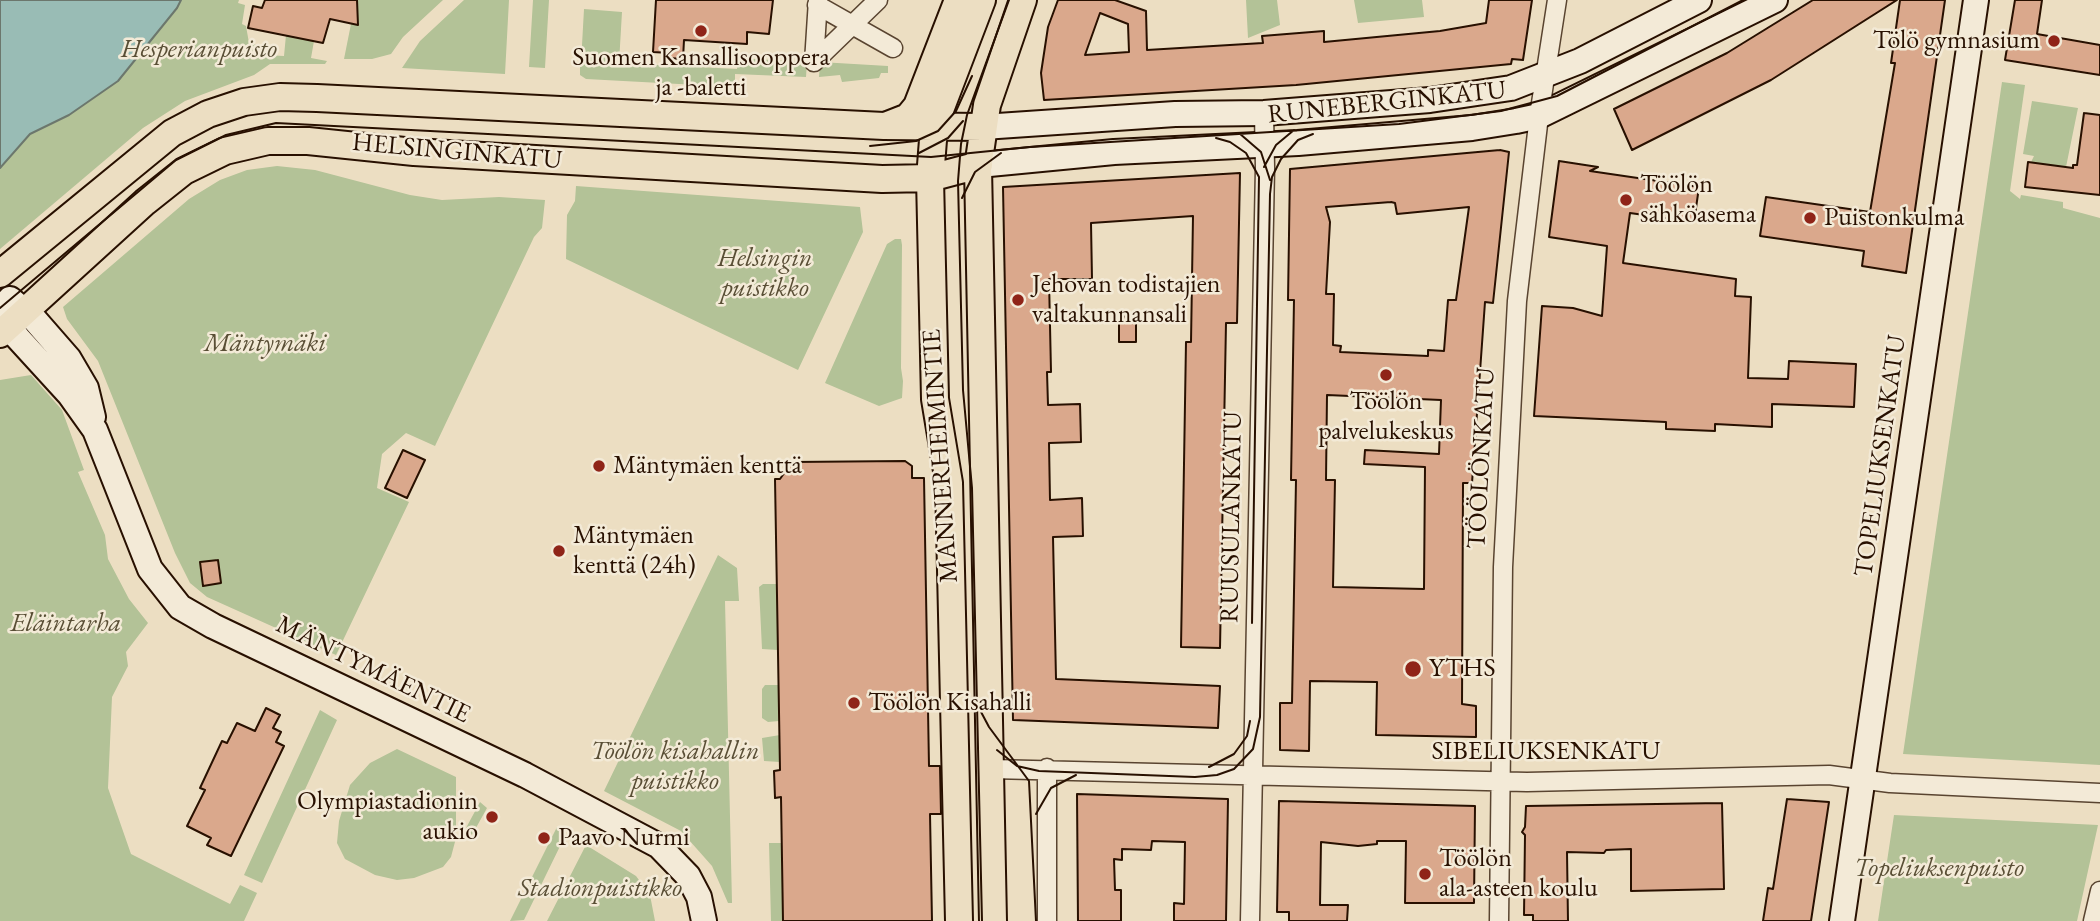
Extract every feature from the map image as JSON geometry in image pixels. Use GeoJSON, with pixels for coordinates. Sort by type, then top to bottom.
{"type":"FeatureCollection","features":[{"type":"Feature","properties":{"kind":"main road"},"geometry":{"type":"LineString","coordinates":[[884,126],[905,119],[917,106],[958,0]]}},
{"type":"Feature","properties":{"kind":"main road","name":"MANNERHEIMINTIE"},"geometry":{"type":"LineString","coordinates":[[959,921],[949,483],[934,386],[930,178],[935,128],[982,0]]}},
{"type":"Feature","properties":{"kind":"main road","name":"MANNERHEIMINTIE"},"geometry":{"type":"LineString","coordinates":[[993,921],[979,164],[983,127],[993,85],[1023,0]]}},
{"type":"Feature","properties":{"kind":"main road","name":"RUNEBERGINKATU"},"geometry":{"type":"LineString","coordinates":[[983,127],[1175,114],[1264,113],[1444,98],[1511,88],[1546,77],[1699,0]]}},
{"type":"Feature","properties":{"kind":"main road","name":"RUNEBERGINKATU"},"geometry":{"type":"LineString","coordinates":[[979,164],[1114,152],[1265,145],[1472,128],[1539,116],[1775,0]]}},
{"type":"Feature","properties":{"kind":"main road","name":"TOPELIUKSENKATU"},"geometry":{"type":"LineString","coordinates":[[1842,921],[1976,0]]}},
{"type":"Feature","properties":{"kind":"main road","name":"HELSINGINKATU"},"geometry":{"type":"LineString","coordinates":[[0,274],[172,133],[208,114],[244,102],[280,97],[317,98],[884,126],[983,127]]}},
{"type":"Feature","properties":{"kind":"main road","name":"HELSINGINKATU"},"geometry":{"type":"LineString","coordinates":[[8,320],[184,171],[225,151],[268,141],[308,141],[414,152],[858,178],[930,178],[979,164]]}},
{"type":"Feature","properties":{"kind":"main road","name":"MÄNTYMÄENTIE"},"geometry":{"type":"LineString","coordinates":[[0,293],[8,320],[79,373],[92,403],[94,430],[150,569],[180,607],[213,626],[627,827],[659,846],[675,860],[701,909]]}},
{"type":"Feature","properties":{"kind":"street"},"geometry":{"type":"LineString","coordinates":[[818,2],[814,62],[878,0]]}},
{"type":"Feature","properties":{"kind":"street","name":"TÖÖLÖNKATU"},"geometry":{"type":"LineString","coordinates":[[1499,921],[1507,468],[1517,301],[1539,116],[1557,0]]}},
{"type":"Feature","properties":{"kind":"street"},"geometry":{"type":"LineString","coordinates":[[818,2],[893,48]]}},
{"type":"Feature","properties":{"kind":"street","name":"RUUSULANKATU"},"geometry":{"type":"LineString","coordinates":[[1250,921],[1264,113]]}},
{"type":"Feature","properties":{"kind":"street"},"geometry":{"type":"LineString","coordinates":[[1047,768],[1047,921]]}},
{"type":"Feature","properties":{"kind":"street","name":"SIBELIUKSENKATU"},"geometry":{"type":"LineString","coordinates":[[991,769],[1047,768],[1500,781],[1829,775],[2100,793]]}},
{"type":"Feature","properties":{"kind":"street"},"geometry":{"type":"LineString","coordinates":[[2093,921],[2100,891]]}},
{"type":"Feature","properties":{"kind":"green space","name":"Hesperianpuisto"},"geometry":{"type":"Polygon","coordinates":[[[181,0],[239,0],[238,3],[245,5],[242,24],[246,26],[249,43],[264,47],[264,55],[284,56],[286,35],[314,41],[311,58],[327,61],[325,64],[270,64],[254,75],[185,101],[143,128],[0,249],[0,140],[177,8],[181,0]]]}},
{"type":"Feature","properties":{"kind":"green space"},"geometry":{"type":"Polygon","coordinates":[[[357,0],[443,0],[403,37],[391,54],[372,59],[344,59],[351,24],[357,25],[357,0]]]}},
{"type":"Feature","properties":{"kind":"green space"},"geometry":{"type":"Polygon","coordinates":[[[464,0],[509,0],[505,74],[402,68],[420,41],[464,0]]]}},
{"type":"Feature","properties":{"kind":"green space"},"geometry":{"type":"Polygon","coordinates":[[[533,0],[549,0],[545,68],[529,67],[533,0]]]}},
{"type":"Feature","properties":{"kind":"green space"},"geometry":{"type":"Polygon","coordinates":[[[1246,0],[1277,0],[1280,25],[1248,38],[1246,0]]]}},
{"type":"Feature","properties":{"kind":"green space"},"geometry":{"type":"Polygon","coordinates":[[[1354,0],[1422,0],[1424,17],[1358,23],[1354,0]]]}},
{"type":"Feature","properties":{"kind":"green space"},"geometry":{"type":"Polygon","coordinates":[[[584,9],[622,12],[619,63],[737,69],[738,58],[807,62],[806,77],[735,74],[735,87],[586,79],[580,75],[580,64],[618,65],[581,63],[584,9]]]}},
{"type":"Feature","properties":{"kind":"green space"},"geometry":{"type":"Polygon","coordinates":[[[820,62],[888,66],[888,73],[881,73],[879,78],[842,82],[840,75],[819,77],[820,62]]]}},
{"type":"Feature","properties":{"kind":"green space"},"geometry":{"type":"Polygon","coordinates":[[[2002,82],[2025,85],[2010,191],[2020,199],[2021,195],[2063,202],[2063,208],[2100,218],[2100,765],[1903,754],[2002,82]]]}},
{"type":"Feature","properties":{"kind":"green space"},"geometry":{"type":"Polygon","coordinates":[[[2032,101],[2078,108],[2066,167],[2031,162],[2034,156],[2023,154],[2032,101]]]}},
{"type":"Feature","properties":{"kind":"green space","name":"Mäntymäki"},"geometry":{"type":"Polygon","coordinates":[[[277,166],[315,170],[410,195],[442,200],[499,197],[545,200],[542,228],[534,237],[435,446],[406,433],[382,454],[377,488],[409,502],[336,655],[207,597],[190,583],[175,553],[98,361],[67,319],[63,307],[189,199],[220,180],[247,170],[277,166]]]}},
{"type":"Feature","properties":{"kind":"green space","name":"Helsingin puistikko"},"geometry":{"type":"Polygon","coordinates":[[[576,186],[860,207],[863,232],[798,370],[566,259],[567,215],[575,201],[576,186]]]}},
{"type":"Feature","properties":{"kind":"green space","name":"Helsingin puistikko"},"geometry":{"type":"Polygon","coordinates":[[[901,239],[902,245],[902,398],[879,406],[825,383],[887,244],[901,239]]]}},
{"type":"Feature","properties":{"kind":"green space","name":"Eläintarha"},"geometry":{"type":"Polygon","coordinates":[[[31,375],[62,410],[84,470],[78,472],[105,535],[108,559],[129,599],[148,623],[126,652],[128,666],[112,697],[108,788],[131,854],[230,904],[240,885],[257,893],[244,921],[0,921],[0,380],[31,375]]]}},
{"type":"Feature","properties":{"kind":"green space","name":"Töölön kisahallin puistikko"},"geometry":{"type":"Polygon","coordinates":[[[718,555],[737,568],[739,601],[725,601],[732,903],[728,903],[712,866],[681,831],[604,791],[718,555]]]}},
{"type":"Feature","properties":{"kind":"green space"},"geometry":{"type":"Polygon","coordinates":[[[763,584],[777,584],[778,650],[762,649],[759,587],[763,584]]]}},
{"type":"Feature","properties":{"kind":"green space"},"geometry":{"type":"Polygon","coordinates":[[[765,685],[779,685],[779,721],[768,722],[762,718],[762,689],[765,685]]]}},
{"type":"Feature","properties":{"kind":"green space"},"geometry":{"type":"Polygon","coordinates":[[[320,710],[337,720],[262,883],[244,875],[320,710]]]}},
{"type":"Feature","properties":{"kind":"green space"},"geometry":{"type":"Polygon","coordinates":[[[780,735],[780,762],[764,761],[762,738],[780,735]]]}},
{"type":"Feature","properties":{"kind":"green space"},"geometry":{"type":"Polygon","coordinates":[[[397,749],[456,777],[456,838],[451,857],[443,867],[414,878],[397,880],[375,875],[345,859],[337,843],[339,821],[350,785],[370,763],[397,749]]]}},
{"type":"Feature","properties":{"kind":"green space"},"geometry":{"type":"Polygon","coordinates":[[[480,802],[487,808],[472,835],[466,828],[480,802]]]}},
{"type":"Feature","properties":{"kind":"green space","name":"Topeliuksenpuisto"},"geometry":{"type":"Polygon","coordinates":[[[1894,815],[2098,825],[2077,921],[1878,921],[1894,815]]]}},
{"type":"Feature","properties":{"kind":"green space"},"geometry":{"type":"Polygon","coordinates":[[[557,827],[563,830],[565,836],[524,920],[510,921],[557,827]]]}},
{"type":"Feature","properties":{"kind":"green space"},"geometry":{"type":"Polygon","coordinates":[[[769,843],[781,843],[783,921],[771,921],[769,843]]]}},
{"type":"Feature","properties":{"kind":"green space","name":"Stadionpuistikko"},"geometry":{"type":"Polygon","coordinates":[[[586,845],[636,876],[650,895],[655,921],[547,921],[586,845]]]}},
{"type":"Feature","properties":{"kind":"water"},"geometry":{"type":"Polygon","coordinates":[[[0,0],[181,0],[118,81],[69,115],[30,134],[0,168],[0,0]]]}},
{"type":"Feature","properties":{"kind":"building"},"geometry":{"type":"Polygon","coordinates":[[[265,0],[357,0],[358,25],[330,19],[323,43],[248,28],[253,6],[262,8],[265,0]]]}},
{"type":"Feature","properties":{"kind":"building","name":"Suomen Kansallisooppera ja -baletti"},"geometry":{"type":"Polygon","coordinates":[[[656,0],[773,0],[769,34],[747,32],[747,44],[684,40],[683,59],[669,58],[669,53],[653,52],[656,0]]]}},
{"type":"Feature","properties":{"kind":"building"},"geometry":{"type":"Polygon","coordinates":[[[1058,0],[1115,0],[1146,11],[1147,50],[1263,43],[1262,36],[1324,31],[1324,42],[1440,31],[1486,23],[1489,0],[1532,0],[1523,60],[1512,59],[1511,64],[1296,85],[1044,100],[1041,73],[1048,27],[1058,0]],[[1100,13],[1085,55],[1129,52],[1128,24],[1100,13]]]}},
{"type":"Feature","properties":{"kind":"building"},"geometry":{"type":"Polygon","coordinates":[[[1813,0],[1897,0],[1771,80],[1632,150],[1614,109],[1727,53],[1813,0]]]}},
{"type":"Feature","properties":{"kind":"building"},"geometry":{"type":"Polygon","coordinates":[[[1900,0],[1945,0],[1906,273],[1862,266],[1864,251],[1760,236],[1766,197],[1870,212],[1895,63],[1891,63],[1900,0]]]}},
{"type":"Feature","properties":{"kind":"building","name":"Tölö gymnasium"},"geometry":{"type":"Polygon","coordinates":[[[2015,0],[2042,0],[2037,34],[2100,45],[2100,75],[2005,60],[2015,0]]]}},
{"type":"Feature","properties":{"kind":"building"},"geometry":{"type":"Polygon","coordinates":[[[2084,113],[2100,115],[2100,195],[2025,187],[2028,162],[2073,168],[2073,165],[2077,165],[2084,113]]]}},
{"type":"Feature","properties":{"kind":"building"},"geometry":{"type":"Polygon","coordinates":[[[1500,150],[1509,152],[1493,303],[1485,302],[1472,483],[1463,483],[1462,704],[1476,706],[1476,737],[1376,735],[1377,682],[1310,681],[1309,751],[1280,750],[1280,703],[1292,703],[1296,480],[1291,480],[1294,300],[1288,300],[1290,169],[1500,150]],[[1395,203],[1326,207],[1330,222],[1326,294],[1334,294],[1333,345],[1341,346],[1340,352],[1428,356],[1428,350],[1444,351],[1448,300],[1456,300],[1469,207],[1397,214],[1395,203]],[[1327,395],[1326,480],[1335,480],[1333,587],[1424,589],[1425,467],[1364,464],[1365,450],[1439,454],[1441,400],[1327,395]]]}},
{"type":"Feature","properties":{"kind":"building"},"geometry":{"type":"Polygon","coordinates":[[[1559,161],[1598,167],[1590,171],[1699,187],[1694,222],[1630,213],[1623,263],[1736,279],[1735,296],[1751,297],[1748,378],[1788,379],[1789,361],[1856,364],[1854,407],[1772,404],[1772,427],[1715,424],[1715,431],[1666,429],[1666,422],[1534,416],[1542,306],[1573,308],[1602,316],[1607,246],[1549,237],[1559,161]]]}},
{"type":"Feature","properties":{"kind":"building"},"geometry":{"type":"Polygon","coordinates":[[[1240,173],[1237,323],[1226,323],[1220,648],[1181,647],[1186,342],[1191,342],[1193,216],[1091,223],[1092,279],[1049,279],[1051,372],[1047,372],[1048,405],[1080,404],[1081,442],[1049,443],[1050,500],[1082,498],[1083,536],[1053,537],[1056,679],[1220,686],[1218,728],[1013,720],[1003,187],[1240,173]]]}},
{"type":"Feature","properties":{"kind":"building"},"geometry":{"type":"Polygon","coordinates":[[[1136,316],[1136,342],[1119,342],[1119,317],[1136,316]]]}},
{"type":"Feature","properties":{"kind":"building"},"geometry":{"type":"Polygon","coordinates":[[[403,450],[425,460],[407,498],[385,488],[403,450]]]}},
{"type":"Feature","properties":{"kind":"building","name":"Töölön Kisahalli"},"geometry":{"type":"Polygon","coordinates":[[[905,461],[912,466],[912,478],[924,478],[929,766],[940,766],[941,814],[930,814],[932,921],[783,921],[781,797],[775,798],[774,771],[780,770],[775,479],[780,479],[792,462],[905,461]]]}},
{"type":"Feature","properties":{"kind":"building"},"geometry":{"type":"Polygon","coordinates":[[[218,560],[221,583],[203,586],[200,562],[218,560]]]}},
{"type":"Feature","properties":{"kind":"building"},"geometry":{"type":"Polygon","coordinates":[[[266,708],[280,715],[273,728],[281,732],[276,742],[284,746],[231,856],[207,845],[211,838],[187,826],[205,790],[200,788],[222,741],[227,743],[237,723],[255,731],[266,708]]]}},
{"type":"Feature","properties":{"kind":"building"},"geometry":{"type":"Polygon","coordinates":[[[1077,794],[1228,799],[1226,921],[1174,921],[1174,903],[1184,904],[1185,842],[1152,841],[1151,850],[1122,849],[1122,860],[1114,859],[1115,890],[1121,890],[1121,921],[1078,921],[1077,794]]]}},
{"type":"Feature","properties":{"kind":"building"},"geometry":{"type":"Polygon","coordinates":[[[1787,799],[1829,802],[1811,921],[1763,921],[1768,888],[1773,889],[1787,799]]]}},
{"type":"Feature","properties":{"kind":"building"},"geometry":{"type":"Polygon","coordinates":[[[1279,801],[1475,806],[1474,903],[1405,903],[1406,841],[1377,841],[1377,844],[1358,846],[1321,842],[1320,905],[1348,905],[1347,921],[1289,921],[1289,912],[1277,912],[1279,801]]]}},
{"type":"Feature","properties":{"kind":"building"},"geometry":{"type":"Polygon","coordinates":[[[1722,803],[1724,889],[1631,891],[1631,849],[1606,850],[1604,853],[1567,852],[1568,921],[1533,921],[1533,915],[1524,915],[1525,835],[1522,832],[1525,827],[1526,806],[1722,803]]]}},
{"type":"Feature","properties":{"kind":"tram line"},"geometry":{"type":"LineString","coordinates":[[982,921],[972,488],[963,390],[958,181],[967,115],[1009,0]]}},
{"type":"Feature","properties":{"kind":"tram line"},"geometry":{"type":"LineString","coordinates":[[0,308],[176,160],[226,135],[276,123],[931,157],[1030,147],[1399,124],[1501,111],[1557,96],[1743,0]]}},
{"type":"Feature","properties":{"kind":"tram line"},"geometry":{"type":"LineString","coordinates":[[870,146],[916,141],[938,131],[956,111],[972,76]]}},
{"type":"Feature","properties":{"kind":"tram line"},"geometry":{"type":"LineString","coordinates":[[919,153],[948,138],[963,121]]}},
{"type":"Feature","properties":{"kind":"tram line"},"geometry":{"type":"LineString","coordinates":[[1264,167],[1276,145],[1294,130]]}},
{"type":"Feature","properties":{"kind":"tram line"},"geometry":{"type":"LineString","coordinates":[[1239,133],[1261,152],[1270,180]]}},
{"type":"Feature","properties":{"kind":"tram line"},"geometry":{"type":"LineString","coordinates":[[997,750],[1017,766],[1039,771],[1195,777],[1217,775],[1234,769],[1253,749],[1260,717],[1270,194],[1272,177],[1281,159],[1298,140],[1313,134]]}},
{"type":"Feature","properties":{"kind":"tram line"},"geometry":{"type":"LineString","coordinates":[[1216,138],[1230,142],[1246,153],[1259,177],[1252,623]]}},
{"type":"Feature","properties":{"kind":"tram line"},"geometry":{"type":"LineString","coordinates":[[962,198],[975,172],[1001,153]]}},
{"type":"Feature","properties":{"kind":"tram line"},"geometry":{"type":"LineString","coordinates":[[980,710],[989,727],[1029,781],[1036,921]]}},
{"type":"Feature","properties":{"kind":"tram line"},"geometry":{"type":"LineString","coordinates":[[1209,767],[1234,754],[1247,736],[1250,721]]}},
{"type":"Feature","properties":{"kind":"tram line"},"geometry":{"type":"LineString","coordinates":[[1036,814],[1051,788],[1076,775]]}},
{"type":"Feature","properties":{"kind":"place","name":"Suomen Kansallisooppera ja -baletti"},"geometry":{"type":"Point","coordinates":[701,31]}},
{"type":"Feature","properties":{"kind":"place","name":"Tölö gymnasium"},"geometry":{"type":"Point","coordinates":[2054,41]}},
{"type":"Feature","properties":{"kind":"place","name":"Töölön sähköasema"},"geometry":{"type":"Point","coordinates":[1626,200]}},
{"type":"Feature","properties":{"kind":"place","name":"Puistonkulma"},"geometry":{"type":"Point","coordinates":[1810,218]}},
{"type":"Feature","properties":{"kind":"place","name":"Jehovan todistajien valtakunnansali"},"geometry":{"type":"Point","coordinates":[1018,300]}},
{"type":"Feature","properties":{"kind":"place","name":"Töölön palvelukeskus"},"geometry":{"type":"Point","coordinates":[1386,375]}},
{"type":"Feature","properties":{"kind":"place","name":"Mäntymäen kenttä"},"geometry":{"type":"Point","coordinates":[599,466]}},
{"type":"Feature","properties":{"kind":"place","name":"Mäntymäen kenttä (24h)"},"geometry":{"type":"Point","coordinates":[559,551]}},
{"type":"Feature","properties":{"kind":"place","name":"YTHS"},"geometry":{"type":"Point","coordinates":[1413,669]}},
{"type":"Feature","properties":{"kind":"place","name":"Töölön Kisahalli"},"geometry":{"type":"Point","coordinates":[854,703]}},
{"type":"Feature","properties":{"kind":"place","name":"Olympiastadionin aukio"},"geometry":{"type":"Point","coordinates":[492,817]}},
{"type":"Feature","properties":{"kind":"place","name":"Paavo Nurmi"},"geometry":{"type":"Point","coordinates":[544,838]}},
{"type":"Feature","properties":{"kind":"place","name":"Töölön ala-asteen koulu"},"geometry":{"type":"Point","coordinates":[1425,874]}}]}
